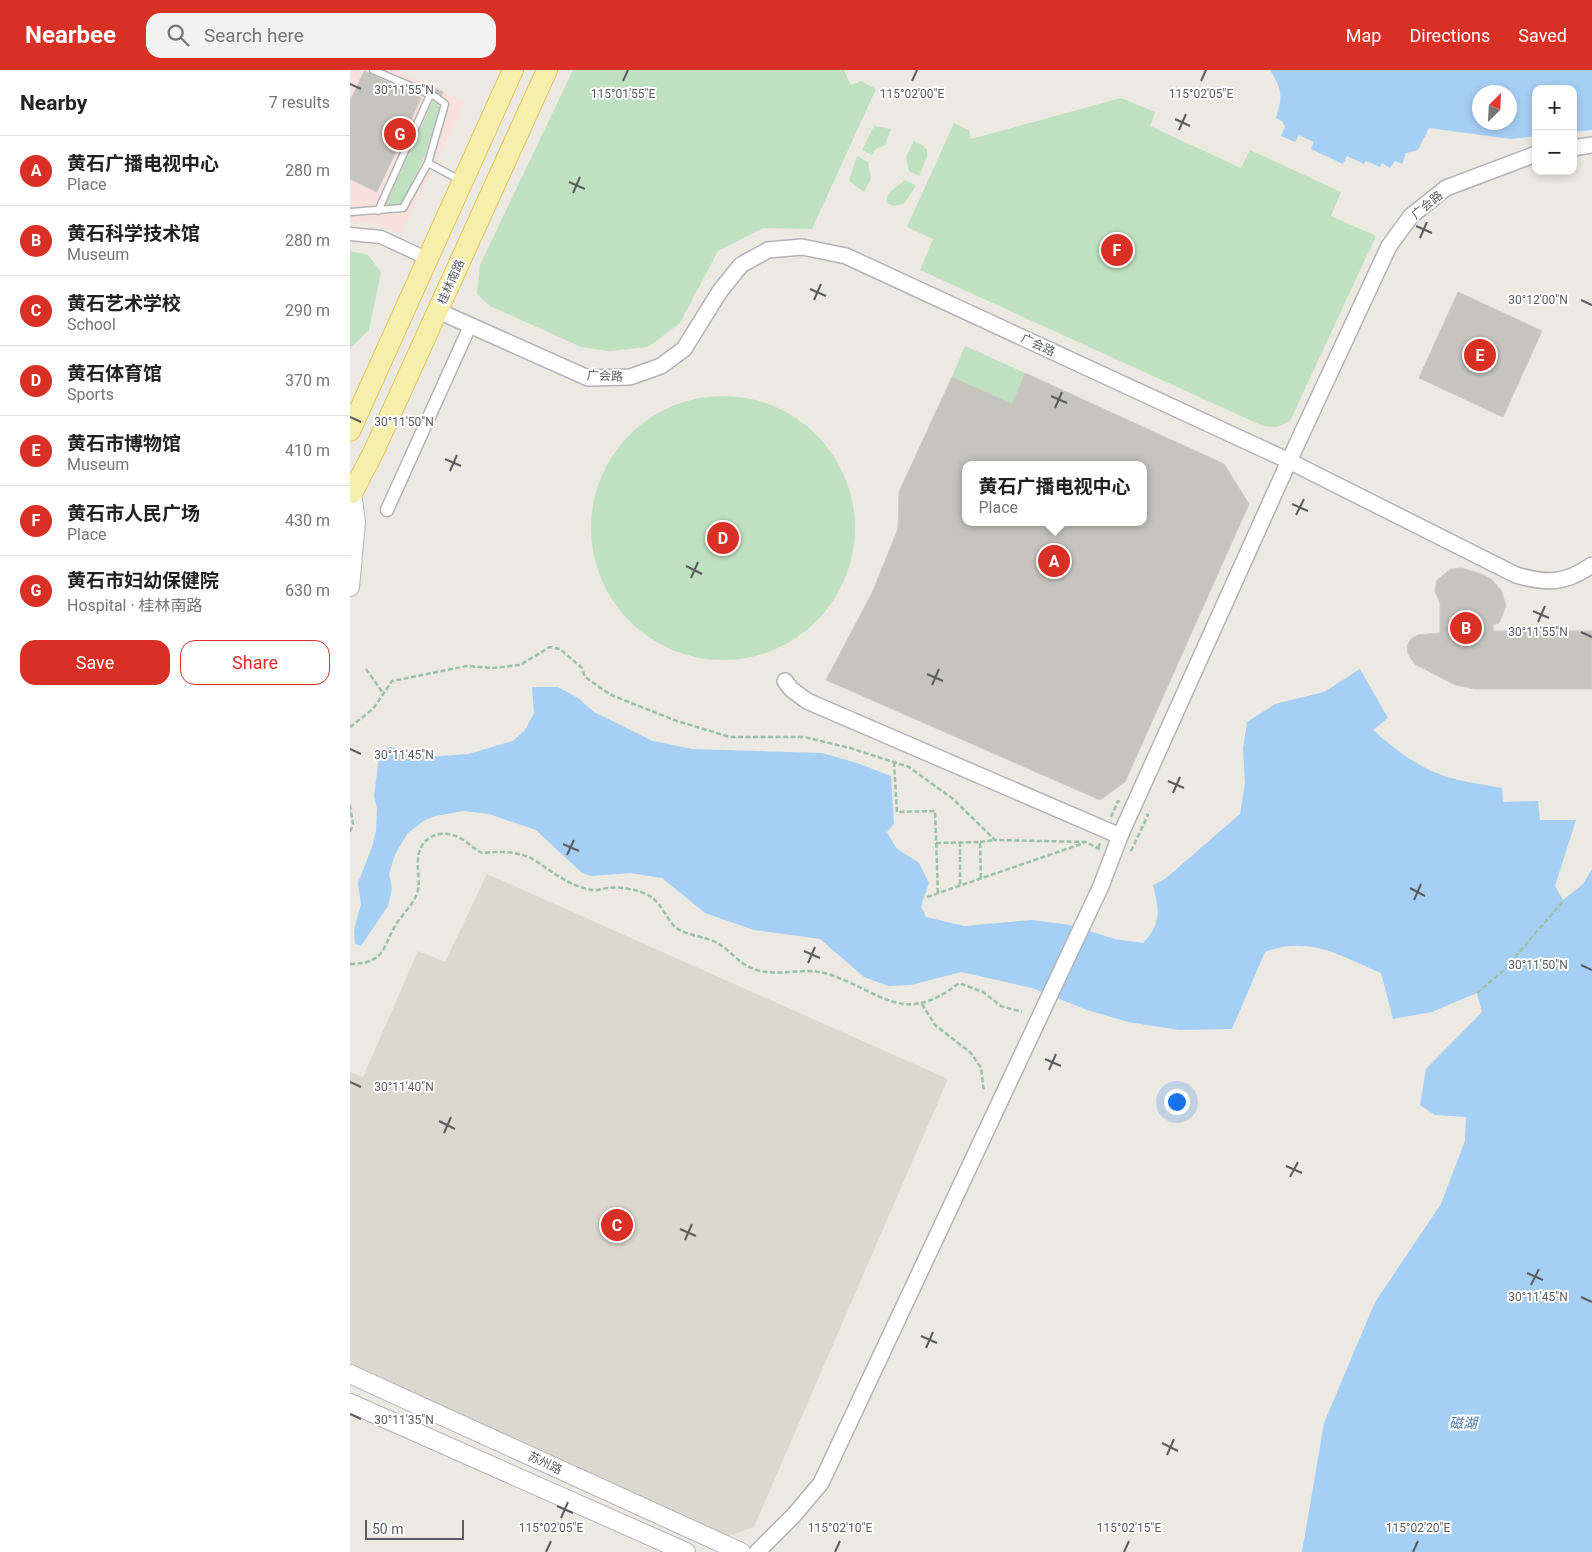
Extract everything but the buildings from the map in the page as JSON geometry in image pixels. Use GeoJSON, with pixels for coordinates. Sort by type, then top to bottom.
{"type":"FeatureCollection","features":[{"type":"Feature","properties":{"kind":"main road"},"geometry":{"type":"LineString","coordinates":[[350,431],[514,70]]}},
{"type":"Feature","properties":{"kind":"main road","name":"桂林南路"},"geometry":{"type":"LineString","coordinates":[[351,495],[373,453],[547,70]]}},
{"type":"Feature","properties":{"kind":"main road"},"geometry":{"type":"LineString","coordinates":[[350,587],[356,522],[351,495]]}},
{"type":"Feature","properties":{"kind":"main road","name":"苏州路"},"geometry":{"type":"LineString","coordinates":[[350,1374],[741,1552]]}},
{"type":"Feature","properties":{"kind":"main road","name":"苏州路"},"geometry":{"type":"LineString","coordinates":[[350,1403],[686,1552]]}},
{"type":"Feature","properties":{"kind":"street"},"geometry":{"type":"LineString","coordinates":[[1577,147],[1592,145]]}},
{"type":"Feature","properties":{"kind":"street","name":"广会路"},"geometry":{"type":"LineString","coordinates":[[438,311],[588,378],[630,377],[661,366],[684,349],[720,291],[741,265],[768,250],[802,247],[846,256],[1289,461],[1389,246],[1411,216],[1446,188],[1532,156]]}},
{"type":"Feature","properties":{"kind":"street"},"geometry":{"type":"LineString","coordinates":[[350,234],[381,237],[428,259]]}},
{"type":"Feature","properties":{"kind":"street"},"geometry":{"type":"LineString","coordinates":[[387,510],[470,326]]}},
{"type":"Feature","properties":{"kind":"street"},"geometry":{"type":"LineString","coordinates":[[757,1552],[794,1515],[821,1483],[1101,886],[1120,836],[1289,461],[1516,575],[1535,580],[1555,582],[1578,575],[1592,565]]}},
{"type":"Feature","properties":{"kind":"street"},"geometry":{"type":"LineString","coordinates":[[785,681],[796,694],[807,701],[1120,836]]}},
{"type":"Feature","properties":{"kind":"lane"},"geometry":{"type":"LineString","coordinates":[[350,212],[403,208],[428,163],[445,104],[373,70]]}},
{"type":"Feature","properties":{"kind":"lane"},"geometry":{"type":"LineString","coordinates":[[378,211],[430,96]]}},
{"type":"Feature","properties":{"kind":"lane"},"geometry":{"type":"LineString","coordinates":[[428,163],[463,182]]}},
{"type":"Feature","properties":{"kind":"path"},"geometry":{"type":"LineString","coordinates":[[350,727],[373,709],[392,681],[467,666],[492,668],[520,665],[550,648],[560,649],[582,668],[585,677],[611,695],[677,721],[730,737],[804,737],[850,748],[909,767],[953,799],[995,840]]}},
{"type":"Feature","properties":{"kind":"path"},"geometry":{"type":"LineString","coordinates":[[366,669],[383,693]]}},
{"type":"Feature","properties":{"kind":"path"},"geometry":{"type":"LineString","coordinates":[[894,762],[897,812],[935,812],[938,894]]}},
{"type":"Feature","properties":{"kind":"path"},"geometry":{"type":"LineString","coordinates":[[350,805],[353,824],[350,832]]}},
{"type":"Feature","properties":{"kind":"path"},"geometry":{"type":"LineString","coordinates":[[350,964],[374,960],[382,953],[398,921],[406,912],[417,892],[419,850],[425,841],[435,835],[442,834],[454,835],[482,853],[501,851],[528,858],[575,885],[595,890],[610,887],[646,894],[656,900],[677,929],[717,943],[753,969],[771,973],[816,970],[886,999],[909,1005],[922,1004],[942,996],[960,983],[983,992],[1001,1006],[1022,1012]]}},
{"type":"Feature","properties":{"kind":"path"},"geometry":{"type":"LineString","coordinates":[[936,843],[995,840],[1086,842],[1098,848]]}},
{"type":"Feature","properties":{"kind":"path"},"geometry":{"type":"LineString","coordinates":[[960,842],[960,886]]}},
{"type":"Feature","properties":{"kind":"path"},"geometry":{"type":"LineString","coordinates":[[980,842],[981,878]]}},
{"type":"Feature","properties":{"kind":"path"},"geometry":{"type":"LineString","coordinates":[[927,897],[1086,842]]}},
{"type":"Feature","properties":{"kind":"path"},"geometry":{"type":"LineString","coordinates":[[1477,993],[1503,971],[1564,900]]}},
{"type":"Feature","properties":{"kind":"path"},"geometry":{"type":"LineString","coordinates":[[922,1004],[935,1025],[971,1053],[981,1068],[984,1092]]}},
{"type":"Feature","properties":{"kind":"shaded area"},"geometry":{"type":"Polygon","coordinates":[[[350,70],[396,70],[465,102],[401,235],[371,222],[350,222],[350,70]]]}},
{"type":"Feature","properties":{"kind":"shaded area"},"geometry":{"type":"Polygon","coordinates":[[[487,874],[948,1079],[754,1527],[720,1539],[350,1372],[350,1072],[363,1077],[418,951],[445,962],[487,874]]]}},
{"type":"Feature","properties":{"kind":"green space"},"geometry":{"type":"Polygon","coordinates":[[[573,70],[844,70],[851,85],[861,81],[876,89],[812,229],[763,228],[718,251],[680,323],[648,347],[609,351],[581,347],[490,306],[477,294],[480,265],[573,70]]]}},
{"type":"Feature","properties":{"kind":"green space"},"geometry":{"type":"Polygon","coordinates":[[[1121,98],[1155,112],[1150,126],[1241,168],[1250,150],[1341,192],[1331,216],[1376,236],[1290,421],[1277,427],[1263,426],[920,270],[933,239],[907,227],[954,123],[969,130],[971,139],[1121,98]]]}},
{"type":"Feature","properties":{"kind":"green space"},"geometry":{"type":"Polygon","coordinates":[[[433,101],[440,107],[424,158],[402,204],[385,206],[433,101]]]}},
{"type":"Feature","properties":{"kind":"green space"},"geometry":{"type":"Polygon","coordinates":[[[874,126],[891,129],[885,145],[876,149],[872,155],[862,150],[874,126]]]}},
{"type":"Feature","properties":{"kind":"green space"},"geometry":{"type":"Polygon","coordinates":[[[914,141],[927,150],[927,157],[919,176],[909,171],[906,157],[914,141]]]}},
{"type":"Feature","properties":{"kind":"green space"},"geometry":{"type":"Polygon","coordinates":[[[857,156],[868,162],[871,179],[864,192],[849,181],[857,156]]]}},
{"type":"Feature","properties":{"kind":"green space"},"geometry":{"type":"Polygon","coordinates":[[[904,180],[916,185],[905,203],[894,206],[888,204],[887,199],[890,193],[904,180]]]}},
{"type":"Feature","properties":{"kind":"green space"},"geometry":{"type":"Polygon","coordinates":[[[350,251],[368,255],[381,272],[369,330],[350,348],[350,251]]]}},
{"type":"Feature","properties":{"kind":"green space"},"geometry":{"type":"Polygon","coordinates":[[[965,346],[1025,373],[1012,404],[952,377],[965,346]]]}},
{"type":"Feature","properties":{"kind":"green space"},"geometry":{"type":"Polygon","coordinates":[[[736,396],[749,398],[785,411],[807,426],[825,444],[845,477],[853,502],[855,528],[853,554],[840,590],[825,612],[807,630],[785,645],[749,658],[710,660],[697,658],[661,645],[639,630],[621,612],[606,590],[593,554],[591,515],[593,502],[606,466],[621,444],[639,426],[661,411],[697,398],[736,396]]]}},
{"type":"Feature","properties":{"kind":"water"},"geometry":{"type":"Polygon","coordinates":[[[1270,70],[1592,70],[1592,130],[1577,132],[1577,85],[1532,85],[1532,136],[1511,139],[1429,128],[1418,150],[1406,153],[1402,164],[1395,161],[1390,168],[1382,163],[1380,167],[1366,161],[1364,164],[1347,156],[1343,164],[1311,149],[1314,142],[1299,135],[1295,142],[1281,136],[1285,127],[1282,121],[1276,118],[1280,104],[1279,88],[1270,70]]]}},
{"type":"Feature","properties":{"kind":"water","name":"磁湖"},"geometry":{"type":"Polygon","coordinates":[[[1360,669],[1388,718],[1373,730],[1402,753],[1426,768],[1450,778],[1502,788],[1503,802],[1538,801],[1540,820],[1576,820],[1555,886],[1563,900],[1583,884],[1592,869],[1592,1552],[1302,1552],[1324,1423],[1375,1302],[1441,1204],[1465,1141],[1466,1117],[1435,1115],[1420,1105],[1426,1069],[1482,1012],[1477,993],[1432,1012],[1393,1019],[1381,973],[1338,954],[1310,947],[1296,946],[1281,947],[1265,952],[1232,1029],[1179,1030],[1128,1022],[1087,1010],[1032,988],[961,972],[911,985],[888,986],[864,977],[820,939],[754,930],[705,913],[662,878],[630,873],[592,876],[582,873],[536,830],[489,814],[463,811],[425,820],[408,833],[395,854],[389,874],[392,889],[388,906],[361,946],[355,944],[354,930],[361,904],[358,883],[376,831],[377,809],[374,796],[380,749],[391,747],[429,757],[468,754],[513,741],[525,730],[534,713],[532,687],[558,687],[578,698],[594,712],[653,741],[692,749],[822,753],[857,763],[891,776],[894,824],[887,832],[896,848],[919,863],[929,883],[921,906],[926,917],[964,926],[1031,920],[1070,925],[1115,939],[1143,943],[1156,923],[1157,902],[1153,885],[1165,879],[1240,814],[1245,783],[1243,748],[1247,722],[1275,704],[1324,692],[1360,669]]]}},
{"type":"Feature","properties":{"kind":"place","name":"黄石市妇幼保健院"},"geometry":{"type":"Point","coordinates":[400,134]}},
{"type":"Feature","properties":{"kind":"place","name":"黄石市人民广场"},"geometry":{"type":"Point","coordinates":[1117,250]}},
{"type":"Feature","properties":{"kind":"place","name":"黄石市博物馆"},"geometry":{"type":"Point","coordinates":[1480,355]}},
{"type":"Feature","properties":{"kind":"place","name":"黄石体育馆"},"geometry":{"type":"Point","coordinates":[723,538]}},
{"type":"Feature","properties":{"kind":"place","name":"黄石广播电视中心"},"geometry":{"type":"Point","coordinates":[1054,561]}},
{"type":"Feature","properties":{"kind":"place","name":"黄石科学技术馆"},"geometry":{"type":"Point","coordinates":[1466,628]}},
{"type":"Feature","properties":{"kind":"place","name":"黄石艺术学校"},"geometry":{"type":"Point","coordinates":[617,1225]}}]}
